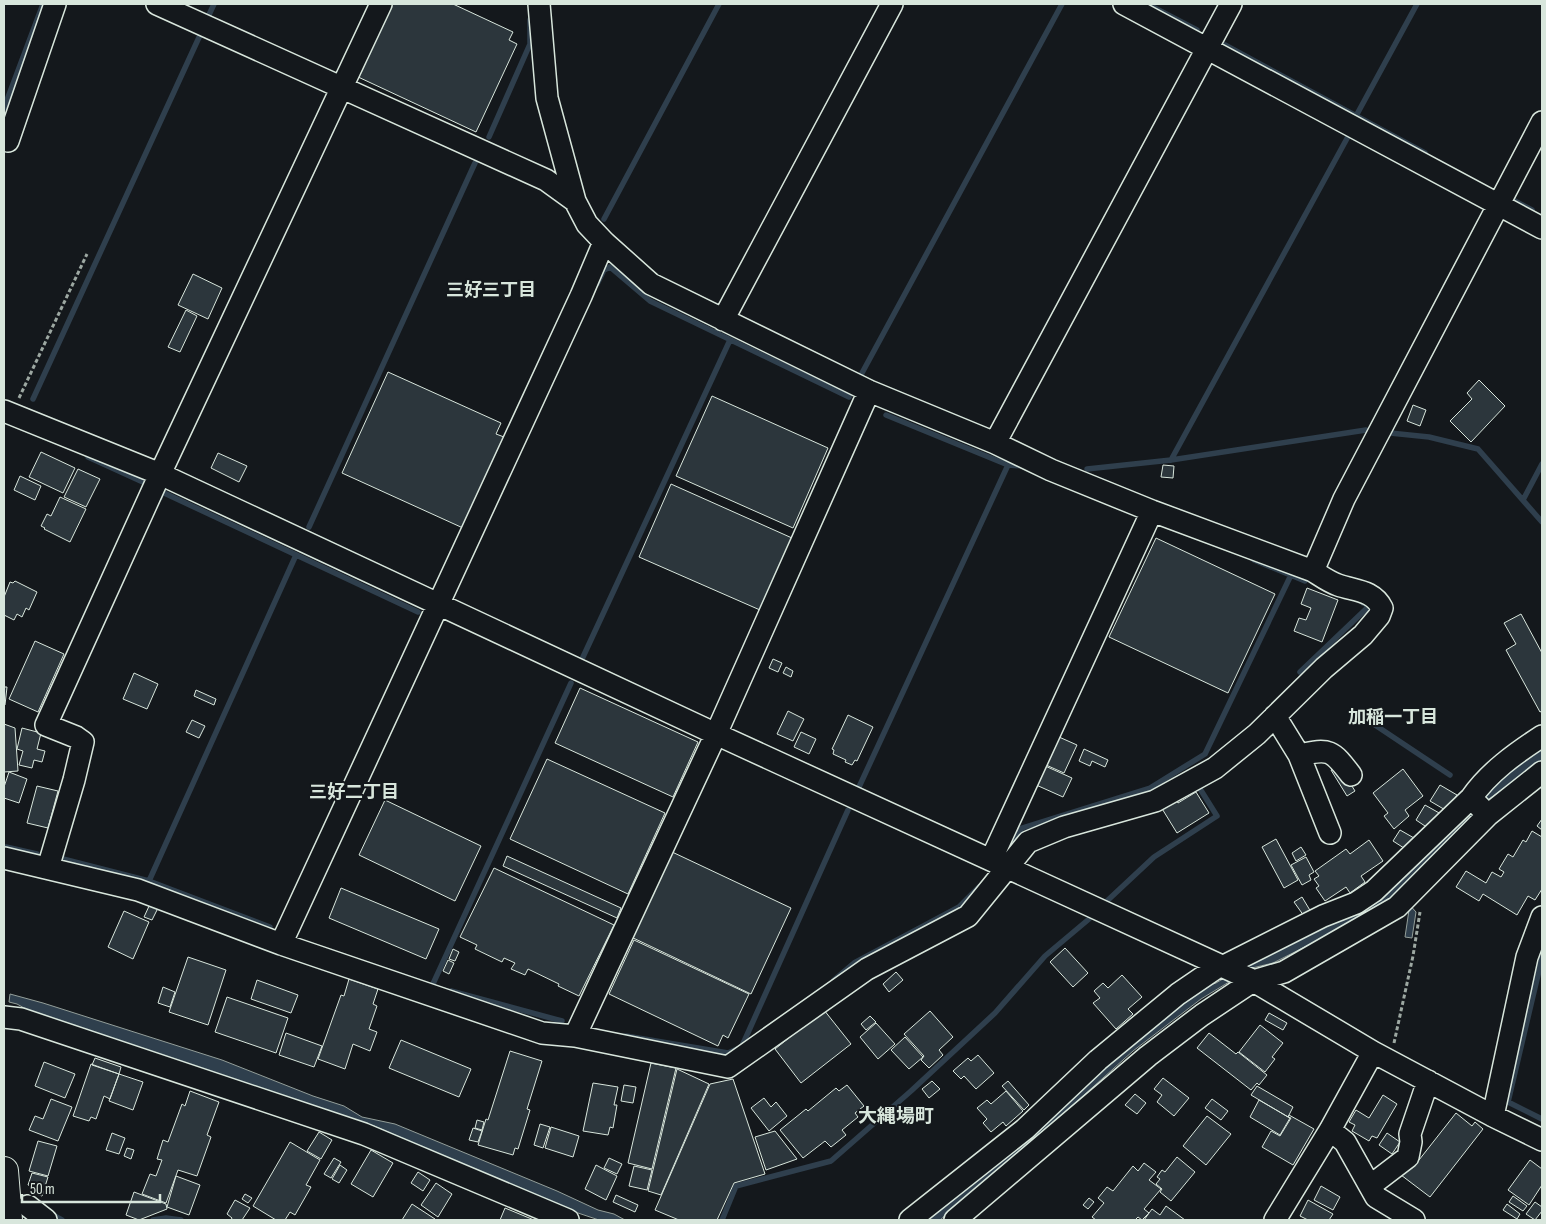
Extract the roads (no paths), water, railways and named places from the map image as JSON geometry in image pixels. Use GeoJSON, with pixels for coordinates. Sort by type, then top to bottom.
{"type":"FeatureCollection","features":[{"type":"Feature","properties":{"kind":"highway"},"geometry":{"type":"LineString","coordinates":[[4,1170],[18,1213]]}},
{"type":"Feature","properties":{"kind":"street"},"geometry":{"type":"LineString","coordinates":[[8,141],[55,4]]}},
{"type":"Feature","properties":{"kind":"street"},"geometry":{"type":"LineString","coordinates":[[157,4],[546,180],[575,201]]}},
{"type":"Feature","properties":{"kind":"street"},"geometry":{"type":"LineString","coordinates":[[48,868],[83,742],[76,737],[46,725],[160,474],[381,4]]}},
{"type":"Feature","properties":{"kind":"street"},"geometry":{"type":"LineString","coordinates":[[539,4],[547,98],[575,201],[587,224],[604,242],[651,284],[869,391],[995,443],[1052,470],[1152,511],[1313,571],[1337,585],[1359,590],[1378,600],[1382,608],[1379,616],[1363,635],[1324,668],[1257,734],[1215,768],[1155,801],[1064,827],[1028,842],[999,864]]}},
{"type":"Feature","properties":{"kind":"street"},"geometry":{"type":"LineString","coordinates":[[540,26],[552,4]]}},
{"type":"Feature","properties":{"kind":"street"},"geometry":{"type":"LineString","coordinates":[[723,320],[892,4]]}},
{"type":"Feature","properties":{"kind":"street"},"geometry":{"type":"LineString","coordinates":[[1124,4],[1542,228]]}},
{"type":"Feature","properties":{"kind":"street"},"geometry":{"type":"LineString","coordinates":[[995,443],[1232,4]]}},
{"type":"Feature","properties":{"kind":"street"},"geometry":{"type":"LineString","coordinates":[[1313,571],[1344,499],[1542,122]]}},
{"type":"Feature","properties":{"kind":"street"},"geometry":{"type":"LineString","coordinates":[[281,944],[581,296],[604,242]]}},
{"type":"Feature","properties":{"kind":"street"},"geometry":{"type":"LineString","coordinates":[[575,1036],[716,734],[869,391]]}},
{"type":"Feature","properties":{"kind":"street"},"geometry":{"type":"LineString","coordinates":[[8,413],[160,474],[716,734],[1251,980],[1380,1056],[1542,1140]]}},
{"type":"Feature","properties":{"kind":"street"},"geometry":{"type":"LineString","coordinates":[[4,858],[138,890],[281,944],[542,1033],[575,1036],[728,1067],[867,969],[968,916],[999,864],[1152,511]]}},
{"type":"Feature","properties":{"kind":"street"},"geometry":{"type":"LineString","coordinates":[[1275,716],[1299,755],[1330,834]]}},
{"type":"Feature","properties":{"kind":"street"},"geometry":{"type":"LineString","coordinates":[[955,1220],[1148,1056],[1251,980],[1284,972],[1406,898],[1479,806],[1478,788],[1515,754],[1542,736]]}},
{"type":"Feature","properties":{"kind":"street"},"geometry":{"type":"LineString","coordinates":[[1299,755],[1326,752],[1336,756],[1351,775]]}},
{"type":"Feature","properties":{"kind":"street"},"geometry":{"type":"LineString","coordinates":[[910,1220],[1025,1128],[1098,1060],[1163,1006],[1222,967],[1323,916],[1356,903],[1374,891],[1479,806],[1542,772]]}},
{"type":"Feature","properties":{"kind":"street"},"geometry":{"type":"LineString","coordinates":[[1493,1116],[1527,957],[1542,917]]}},
{"type":"Feature","properties":{"kind":"street"},"geometry":{"type":"LineString","coordinates":[[4,1017],[21,1019],[364,1134],[568,1220]]}},
{"type":"Feature","properties":{"kind":"street"},"geometry":{"type":"LineString","coordinates":[[1276,1220],[1330,1130],[1380,1056]]}},
{"type":"Feature","properties":{"kind":"street"},"geometry":{"type":"LineString","coordinates":[[1370,1186],[1408,1157],[1411,1142],[1410,1134],[1428,1081]]}},
{"type":"Feature","properties":{"kind":"street"},"geometry":{"type":"LineString","coordinates":[[1330,1130],[1345,1142],[1376,1197],[1414,1220]]}},
{"type":"Feature","properties":{"kind":"street"},"geometry":{"type":"LineString","coordinates":[[18,1213],[46,1220]]}},
{"type":"Feature","properties":{"kind":"water"},"geometry":{"type":"Polygon","coordinates":[[[1542,745],[1542,760],[1485,802],[1399,893],[1416,912],[1412,938],[1405,937],[1409,910],[1358,920],[1273,963],[1252,968],[1201,999],[1133,1051],[1034,1140],[940,1220],[923,1220],[1126,1046],[1198,989],[1216,983],[1277,947],[1363,907],[1501,775],[1542,745]]]}},
{"type":"Feature","properties":{"kind":"water"},"geometry":{"type":"Polygon","coordinates":[[[10,994],[222,1060],[313,1096],[344,1106],[362,1117],[395,1124],[625,1220],[599,1220],[566,1209],[374,1126],[35,1014],[17,1004],[9,1002],[10,994]]]}},
{"type":"Feature","properties":{"kind":"waterway"},"geometry":{"type":"LineString","coordinates":[[4,108],[43,4]]}},
{"type":"Feature","properties":{"kind":"waterway"},"geometry":{"type":"LineString","coordinates":[[208,17],[214,4]]}},
{"type":"Feature","properties":{"kind":"waterway"},"geometry":{"type":"LineString","coordinates":[[604,219],[719,4]]}},
{"type":"Feature","properties":{"kind":"waterway"},"geometry":{"type":"LineString","coordinates":[[862,373],[1062,4]]}},
{"type":"Feature","properties":{"kind":"waterway"},"geometry":{"type":"LineString","coordinates":[[1147,4],[1197,30]]}},
{"type":"Feature","properties":{"kind":"waterway"},"geometry":{"type":"LineString","coordinates":[[1356,116],[1417,4]]}},
{"type":"Feature","properties":{"kind":"waterway"},"geometry":{"type":"LineString","coordinates":[[489,137],[530,44],[530,20]]}},
{"type":"Feature","properties":{"kind":"waterway"},"geometry":{"type":"LineString","coordinates":[[33,399],[201,33]]}},
{"type":"Feature","properties":{"kind":"waterway"},"geometry":{"type":"LineString","coordinates":[[1225,45],[1425,153]]}},
{"type":"Feature","properties":{"kind":"waterway"},"geometry":{"type":"LineString","coordinates":[[1171,460],[1350,133]]}},
{"type":"Feature","properties":{"kind":"waterway"},"geometry":{"type":"LineString","coordinates":[[309,527],[475,163]]}},
{"type":"Feature","properties":{"kind":"waterway"},"geometry":{"type":"LineString","coordinates":[[1511,199],[1532,210]]}},
{"type":"Feature","properties":{"kind":"waterway"},"geometry":{"type":"LineString","coordinates":[[597,284],[604,270],[610,267],[650,301],[849,397]]}},
{"type":"Feature","properties":{"kind":"waterway"},"geometry":{"type":"LineString","coordinates":[[583,657],[730,340]]}},
{"type":"Feature","properties":{"kind":"waterway"},"geometry":{"type":"LineString","coordinates":[[886,415],[1008,465],[1023,466]]}},
{"type":"Feature","properties":{"kind":"waterway"},"geometry":{"type":"LineString","coordinates":[[1087,469],[1171,460],[1366,430]]}},
{"type":"Feature","properties":{"kind":"waterway"},"geometry":{"type":"LineString","coordinates":[[1390,433],[1429,437],[1478,449],[1542,522]]}},
{"type":"Feature","properties":{"kind":"waterway"},"geometry":{"type":"LineString","coordinates":[[88,457],[145,483]]}},
{"type":"Feature","properties":{"kind":"waterway"},"geometry":{"type":"LineString","coordinates":[[1523,500],[1542,464]]}},
{"type":"Feature","properties":{"kind":"waterway"},"geometry":{"type":"LineString","coordinates":[[859,787],[1008,465]]}},
{"type":"Feature","properties":{"kind":"waterway"},"geometry":{"type":"LineString","coordinates":[[160,498],[162,492],[418,612]]}},
{"type":"Feature","properties":{"kind":"waterway"},"geometry":{"type":"LineString","coordinates":[[149,881],[296,555]]}},
{"type":"Feature","properties":{"kind":"waterway"},"geometry":{"type":"LineString","coordinates":[[1254,560],[1305,581]]}},
{"type":"Feature","properties":{"kind":"waterway"},"geometry":{"type":"LineString","coordinates":[[1008,851],[1022,828],[1150,788],[1205,754],[1291,575]]}},
{"type":"Feature","properties":{"kind":"waterway"},"geometry":{"type":"LineString","coordinates":[[1300,672],[1366,609],[1368,605],[1363,603]]}},
{"type":"Feature","properties":{"kind":"waterway"},"geometry":{"type":"LineString","coordinates":[[432,986],[571,683]]}},
{"type":"Feature","properties":{"kind":"waterway"},"geometry":{"type":"LineString","coordinates":[[1360,715],[1450,775]]}},
{"type":"Feature","properties":{"kind":"waterway"},"geometry":{"type":"LineString","coordinates":[[1108,900],[1154,857],[1217,816],[1197,784]]}},
{"type":"Feature","properties":{"kind":"waterway"},"geometry":{"type":"LineString","coordinates":[[742,1046],[848,810]]}},
{"type":"Feature","properties":{"kind":"waterway"},"geometry":{"type":"LineString","coordinates":[[6,847],[37,854]]}},
{"type":"Feature","properties":{"kind":"waterway"},"geometry":{"type":"LineString","coordinates":[[61,852],[63,859],[149,881],[270,927]]}},
{"type":"Feature","properties":{"kind":"waterway"},"geometry":{"type":"LineString","coordinates":[[834,980],[854,963],[959,907],[979,887]]}},
{"type":"Feature","properties":{"kind":"waterway"},"geometry":{"type":"LineString","coordinates":[[722,1220],[736,1186],[831,1161],[911,1091],[995,1013],[1045,956],[1089,919]]}},
{"type":"Feature","properties":{"kind":"waterway"},"geometry":{"type":"LineString","coordinates":[[1542,958],[1508,1102],[1542,1119]]}},
{"type":"Feature","properties":{"kind":"waterway"},"geometry":{"type":"LineString","coordinates":[[451,991],[562,1021]]}},
{"type":"Feature","properties":{"kind":"waterway"},"geometry":{"type":"LineString","coordinates":[[626,1036],[728,1053],[737,1049]]}},
{"type":"Feature","properties":{"kind":"waterway"},"geometry":{"type":"LineString","coordinates":[[51,1214],[62,1220]]}},
{"type":"Feature","properties":{"kind":"waterway"},"geometry":{"type":"LineString","coordinates":[[153,1220],[166,1218],[181,1220]]}},
{"type":"Feature","properties":{"kind":"district","name":"三好三丁目"},"geometry":{"type":"Point","coordinates":[491,290]}},
{"type":"Feature","properties":{"kind":"district","name":"加稲一丁目"},"geometry":{"type":"Point","coordinates":[1393,717]}},
{"type":"Feature","properties":{"kind":"district","name":"三好二丁目"},"geometry":{"type":"Point","coordinates":[354,792]}},
{"type":"Feature","properties":{"kind":"district","name":"大縄場町"},"geometry":{"type":"Point","coordinates":[896,1115]}}]}
